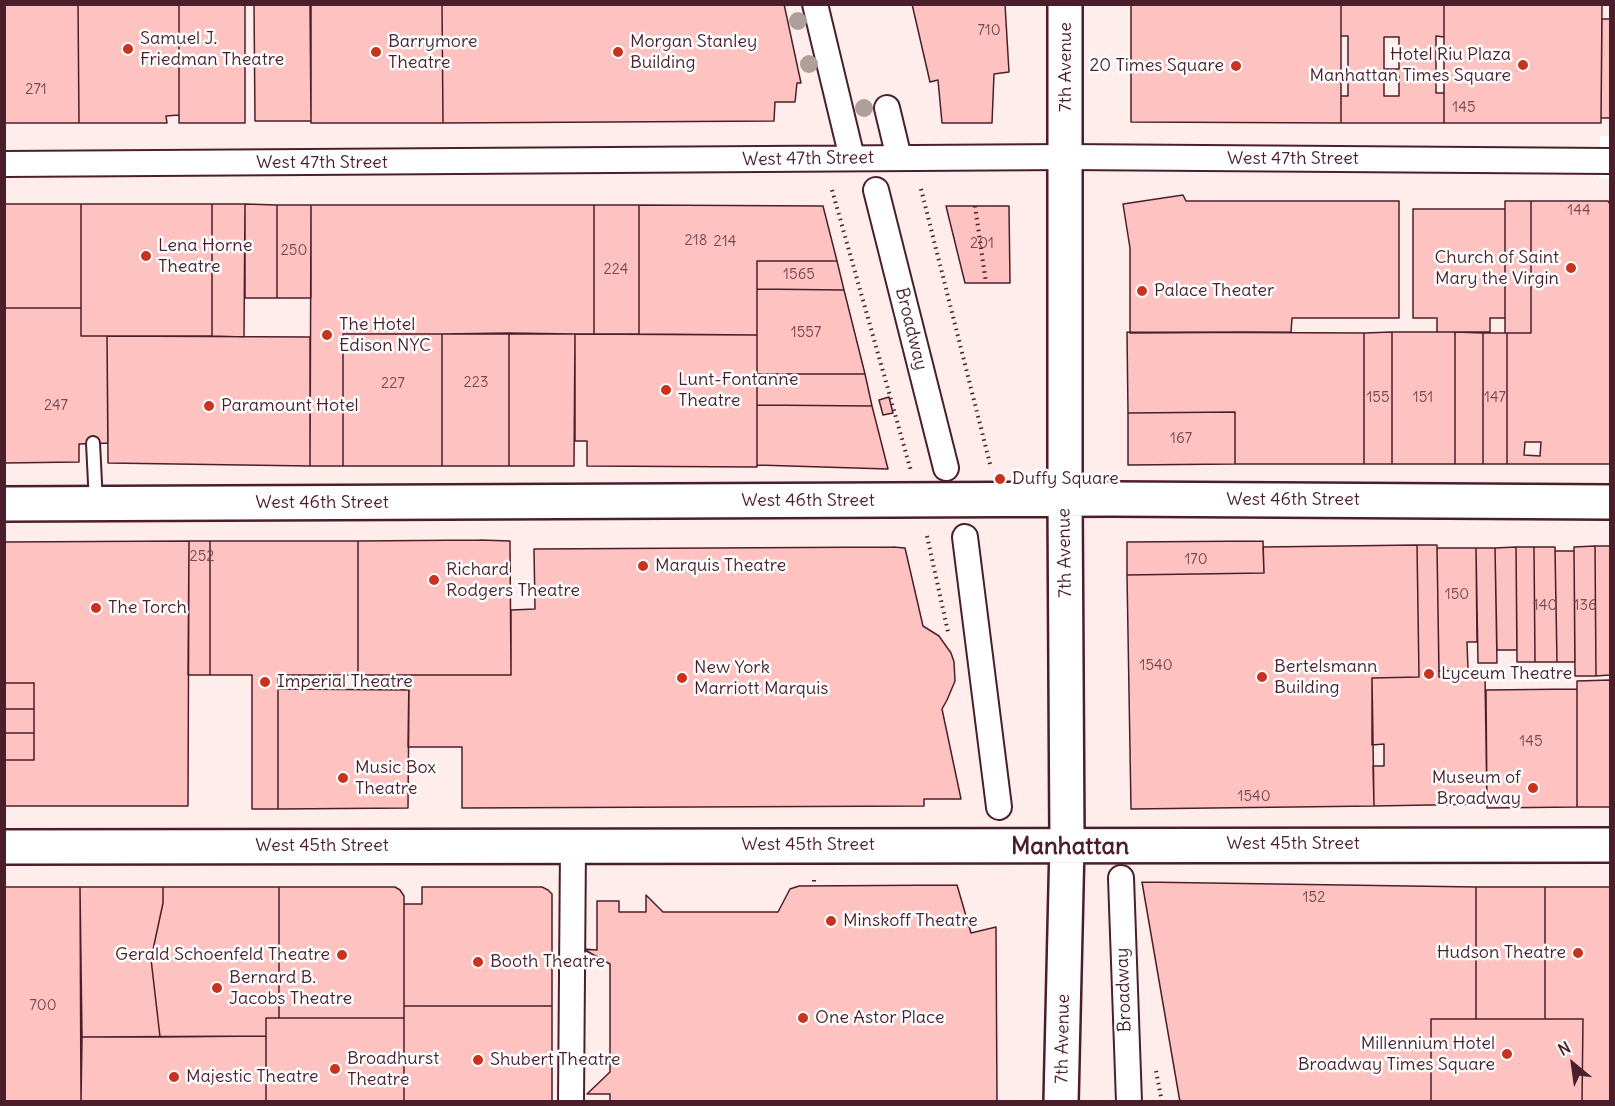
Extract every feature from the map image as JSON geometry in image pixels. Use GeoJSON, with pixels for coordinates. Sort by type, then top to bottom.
{"type":"FeatureCollection","features":[{"type":"Feature","properties":{"kind":"main road","name":"7th Avenue"},"geometry":{"type":"LineString","coordinates":[[1062,1101],[1067,844],[1065,4]]}},
{"type":"Feature","properties":{"kind":"main road","name":"West 46th Street"},"geometry":{"type":"LineString","coordinates":[[4,504],[1065,500],[1611,502]]}},
{"type":"Feature","properties":{"kind":"main road","name":"West 45th Street"},"geometry":{"type":"LineString","coordinates":[[4,847],[1611,844]]}},
{"type":"Feature","properties":{"kind":"street"},"geometry":{"type":"LineString","coordinates":[[816,4],[852,158]]}},
{"type":"Feature","properties":{"kind":"street"},"geometry":{"type":"LineString","coordinates":[[887,108],[899,158]]}},
{"type":"Feature","properties":{"kind":"street","name":"West 47th Street"},"geometry":{"type":"LineString","coordinates":[[4,165],[1066,157],[1611,161]]}},
{"type":"Feature","properties":{"kind":"street","name":"Broadway"},"geometry":{"type":"LineString","coordinates":[[876,190],[946,468]]}},
{"type":"Feature","properties":{"kind":"street"},"geometry":{"type":"LineString","coordinates":[[965,537],[999,807]]}},
{"type":"Feature","properties":{"kind":"street"},"geometry":{"type":"LineString","coordinates":[[572,1101],[573,846]]}},
{"type":"Feature","properties":{"kind":"street","name":"Broadway"},"geometry":{"type":"LineString","coordinates":[[1120,878],[1130,1101]]}},
{"type":"Feature","properties":{"kind":"lane"},"geometry":{"type":"LineString","coordinates":[[93,443],[96,504]]}},
{"type":"Feature","properties":{"kind":"path"},"geometry":{"type":"LineString","coordinates":[[921,189],[990,464]]}},
{"type":"Feature","properties":{"kind":"path"},"geometry":{"type":"LineString","coordinates":[[832,190],[911,472]]}},
{"type":"Feature","properties":{"kind":"path"},"geometry":{"type":"LineString","coordinates":[[975,206],[986,283]]}},
{"type":"Feature","properties":{"kind":"path"},"geometry":{"type":"LineString","coordinates":[[814,880],[814,886]]}},
{"type":"Feature","properties":{"kind":"shaded area"},"geometry":{"type":"Polygon","coordinates":[[[5,5],[1610,5],[1610,136],[1600,136],[1599,178],[1610,179],[1610,1101],[5,1102],[5,5]]]}},
{"type":"Feature","properties":{"kind":"building"},"geometry":{"type":"Polygon","coordinates":[[[4,4],[78,4],[79,123],[4,123],[4,4]]]}},
{"type":"Feature","properties":{"kind":"building","name":"Samuel J. Friedman Theatre"},"geometry":{"type":"Polygon","coordinates":[[[78,4],[179,4],[179,115],[166,116],[167,123],[79,123],[78,4]]]}},
{"type":"Feature","properties":{"kind":"building"},"geometry":{"type":"Polygon","coordinates":[[[179,4],[245,4],[245,123],[179,123],[179,4]]]}},
{"type":"Feature","properties":{"kind":"building"},"geometry":{"type":"Polygon","coordinates":[[[254,4],[310,4],[311,121],[255,121],[254,4]]]}},
{"type":"Feature","properties":{"kind":"building","name":"Barrymore Theatre"},"geometry":{"type":"Polygon","coordinates":[[[311,4],[442,4],[443,123],[311,123],[311,4]]]}},
{"type":"Feature","properties":{"kind":"building","name":"Morgan Stanley Building"},"geometry":{"type":"Polygon","coordinates":[[[442,4],[784,4],[801,83],[797,83],[795,102],[775,102],[774,121],[443,123],[442,4]]]}},
{"type":"Feature","properties":{"kind":"building"},"geometry":{"type":"Polygon","coordinates":[[[912,4],[1005,4],[1009,72],[994,74],[992,123],[942,123],[938,80],[930,82],[912,4]]]}},
{"type":"Feature","properties":{"kind":"building","name":"20 Times Square"},"geometry":{"type":"Polygon","coordinates":[[[1131,4],[1341,4],[1341,123],[1131,122],[1131,4]]]}},
{"type":"Feature","properties":{"kind":"building"},"geometry":{"type":"Polygon","coordinates":[[[1341,4],[1444,4],[1444,37],[1436,36],[1436,93],[1444,93],[1444,123],[1341,123],[1341,96],[1348,96],[1348,36],[1341,36],[1341,4]],[[1384,37],[1384,69],[1399,69],[1399,37],[1384,37]],[[1384,76],[1384,96],[1399,96],[1399,76],[1384,76]]]}},
{"type":"Feature","properties":{"kind":"building","name":"Hotel Riu Plaza Manhattan Times Square"},"geometry":{"type":"Polygon","coordinates":[[[1444,4],[1602,4],[1601,123],[1444,123],[1444,4]]]}},
{"type":"Feature","properties":{"kind":"building"},"geometry":{"type":"Polygon","coordinates":[[[1602,19],[1610,19],[1610,118],[1601,118],[1602,19]]]}},
{"type":"Feature","properties":{"kind":"building"},"geometry":{"type":"Polygon","coordinates":[[[1183,195],[1186,201],[1399,201],[1399,318],[1292,318],[1291,332],[1130,333],[1130,248],[1123,204],[1183,195]]]}},
{"type":"Feature","properties":{"kind":"building"},"geometry":{"type":"Polygon","coordinates":[[[1505,201],[1531,201],[1531,333],[1505,333],[1505,201]]]}},
{"type":"Feature","properties":{"kind":"building","name":"Church of Saint Mary the Virgin"},"geometry":{"type":"Polygon","coordinates":[[[1531,201],[1608,201],[1610,204],[1610,464],[1507,464],[1507,333],[1531,333],[1531,201]]]}},
{"type":"Feature","properties":{"kind":"building"},"geometry":{"type":"Polygon","coordinates":[[[4,204],[81,204],[81,308],[4,308],[4,204]]]}},
{"type":"Feature","properties":{"kind":"building","name":"Lena Horne Theatre"},"geometry":{"type":"Polygon","coordinates":[[[81,204],[212,204],[212,336],[81,336],[81,204]]]}},
{"type":"Feature","properties":{"kind":"building"},"geometry":{"type":"Polygon","coordinates":[[[212,204],[245,204],[244,337],[212,336],[212,204]]]}},
{"type":"Feature","properties":{"kind":"building"},"geometry":{"type":"Polygon","coordinates":[[[245,204],[277,205],[277,298],[245,298],[245,204]]]}},
{"type":"Feature","properties":{"kind":"building"},"geometry":{"type":"Polygon","coordinates":[[[277,205],[311,205],[311,298],[277,298],[277,205]]]}},
{"type":"Feature","properties":{"kind":"building","name":"The Hotel Edison NYC"},"geometry":{"type":"Polygon","coordinates":[[[311,205],[594,205],[594,334],[343,334],[343,466],[310,466],[311,205]]]}},
{"type":"Feature","properties":{"kind":"building"},"geometry":{"type":"Polygon","coordinates":[[[594,205],[639,205],[639,334],[594,334],[594,205]]]}},
{"type":"Feature","properties":{"kind":"building"},"geometry":{"type":"Polygon","coordinates":[[[639,205],[823,206],[837,261],[757,261],[757,335],[639,334],[639,205]]]}},
{"type":"Feature","properties":{"kind":"building"},"geometry":{"type":"Polygon","coordinates":[[[946,206],[1009,206],[1010,283],[965,283],[946,206]]]}},
{"type":"Feature","properties":{"kind":"building"},"geometry":{"type":"Polygon","coordinates":[[[1413,209],[1505,209],[1505,318],[1490,318],[1490,332],[1437,332],[1437,318],[1413,318],[1413,209]]]}},
{"type":"Feature","properties":{"kind":"building"},"geometry":{"type":"Polygon","coordinates":[[[757,261],[837,261],[844,290],[757,289],[757,261]]]}},
{"type":"Feature","properties":{"kind":"building"},"geometry":{"type":"Polygon","coordinates":[[[757,289],[844,290],[865,374],[757,374],[757,289]]]}},
{"type":"Feature","properties":{"kind":"building"},"geometry":{"type":"Polygon","coordinates":[[[4,308],[81,308],[81,336],[107,336],[108,443],[79,444],[79,462],[4,463],[4,308]]]}},
{"type":"Feature","properties":{"kind":"building"},"geometry":{"type":"Polygon","coordinates":[[[1127,332],[1364,333],[1364,464],[1235,464],[1235,412],[1128,413],[1127,332]]]}},
{"type":"Feature","properties":{"kind":"building"},"geometry":{"type":"Polygon","coordinates":[[[1392,332],[1455,332],[1455,464],[1392,464],[1392,332]]]}},
{"type":"Feature","properties":{"kind":"building"},"geometry":{"type":"Polygon","coordinates":[[[1392,332],[1392,464],[1364,464],[1364,333],[1392,332]]]}},
{"type":"Feature","properties":{"kind":"building"},"geometry":{"type":"Polygon","coordinates":[[[1455,332],[1483,333],[1483,464],[1455,464],[1455,332]]]}},
{"type":"Feature","properties":{"kind":"building"},"geometry":{"type":"Polygon","coordinates":[[[509,333],[575,334],[574,466],[509,466],[509,333]]]}},
{"type":"Feature","properties":{"kind":"building"},"geometry":{"type":"Polygon","coordinates":[[[509,333],[509,466],[442,466],[442,334],[509,333]]]}},
{"type":"Feature","properties":{"kind":"building"},"geometry":{"type":"Polygon","coordinates":[[[1483,333],[1507,333],[1507,464],[1483,464],[1483,333]]]}},
{"type":"Feature","properties":{"kind":"building"},"geometry":{"type":"Polygon","coordinates":[[[343,334],[442,334],[442,466],[343,466],[343,334]]]}},
{"type":"Feature","properties":{"kind":"building","name":"Lunt-Fontanne Theatre"},"geometry":{"type":"Polygon","coordinates":[[[575,334],[757,335],[757,467],[587,466],[587,441],[575,441],[575,334]]]}},
{"type":"Feature","properties":{"kind":"building","name":"Paramount Hotel"},"geometry":{"type":"Polygon","coordinates":[[[107,336],[310,337],[310,466],[108,463],[107,336]]]}},
{"type":"Feature","properties":{"kind":"building"},"geometry":{"type":"Polygon","coordinates":[[[757,374],[865,374],[872,406],[757,405],[757,374]]]}},
{"type":"Feature","properties":{"kind":"building"},"geometry":{"type":"Polygon","coordinates":[[[889,397],[893,413],[883,415],[879,400],[889,397]]]}},
{"type":"Feature","properties":{"kind":"building"},"geometry":{"type":"Polygon","coordinates":[[[757,405],[872,406],[888,469],[757,465],[757,405]]]}},
{"type":"Feature","properties":{"kind":"building"},"geometry":{"type":"Polygon","coordinates":[[[1235,412],[1235,464],[1128,465],[1128,413],[1235,412]]]}},
{"type":"Feature","properties":{"kind":"building"},"geometry":{"type":"Polygon","coordinates":[[[1525,442],[1541,442],[1540,456],[1524,455],[1525,442]]]}},
{"type":"Feature","properties":{"kind":"building"},"geometry":{"type":"Polygon","coordinates":[[[189,541],[210,541],[210,675],[188,675],[189,541]]]}},
{"type":"Feature","properties":{"kind":"building","name":"The Torch"},"geometry":{"type":"Polygon","coordinates":[[[189,541],[188,806],[4,806],[4,760],[34,760],[34,683],[4,683],[4,542],[189,541]]]}},
{"type":"Feature","properties":{"kind":"building","name":"Imperial Theatre"},"geometry":{"type":"Polygon","coordinates":[[[210,541],[358,541],[358,675],[278,675],[278,809],[252,809],[252,675],[210,675],[210,541]]]}},
{"type":"Feature","properties":{"kind":"building","name":"Richard Rodgers Theatre"},"geometry":{"type":"Polygon","coordinates":[[[358,541],[510,541],[511,675],[358,675],[358,541]]]}},
{"type":"Feature","properties":{"kind":"building"},"geometry":{"type":"Polygon","coordinates":[[[1263,541],[1264,573],[1127,575],[1127,542],[1263,541]]]}},
{"type":"Feature","properties":{"kind":"building","name":"Bertelsmann Building"},"geometry":{"type":"Polygon","coordinates":[[[1417,545],[1419,677],[1372,678],[1374,806],[1131,809],[1127,575],[1264,573],[1263,547],[1417,545]]]}},
{"type":"Feature","properties":{"kind":"building","name":"Lyceum Theatre"},"geometry":{"type":"Polygon","coordinates":[[[1417,545],[1437,545],[1439,677],[1485,676],[1487,804],[1374,806],[1373,766],[1384,766],[1384,744],[1372,745],[1372,678],[1419,677],[1417,545]]]}},
{"type":"Feature","properties":{"kind":"building"},"geometry":{"type":"Polygon","coordinates":[[[1595,546],[1596,676],[1575,676],[1574,547],[1595,546]]]}},
{"type":"Feature","properties":{"kind":"building"},"geometry":{"type":"Polygon","coordinates":[[[1595,546],[1610,546],[1610,675],[1596,676],[1595,546]]]}},
{"type":"Feature","properties":{"kind":"building"},"geometry":{"type":"Polygon","coordinates":[[[1516,547],[1534,547],[1535,662],[1517,662],[1516,547]]]}},
{"type":"Feature","properties":{"kind":"building"},"geometry":{"type":"Polygon","coordinates":[[[1516,547],[1517,650],[1497,650],[1495,548],[1516,547]]]}},
{"type":"Feature","properties":{"kind":"building"},"geometry":{"type":"Polygon","coordinates":[[[1534,547],[1555,547],[1557,662],[1535,662],[1534,547]]]}},
{"type":"Feature","properties":{"kind":"building","name":"New York Marriott Marquis"},"geometry":{"type":"Polygon","coordinates":[[[905,548],[923,626],[939,636],[951,653],[954,662],[955,681],[942,709],[961,799],[924,799],[924,806],[462,808],[462,747],[408,747],[409,675],[511,675],[511,610],[535,609],[534,549],[905,548]]]}},
{"type":"Feature","properties":{"kind":"building"},"geometry":{"type":"Polygon","coordinates":[[[1437,548],[1476,548],[1477,642],[1467,642],[1468,670],[1439,671],[1437,548]]]}},
{"type":"Feature","properties":{"kind":"building"},"geometry":{"type":"Polygon","coordinates":[[[1476,548],[1495,548],[1497,663],[1478,663],[1476,548]]]}},
{"type":"Feature","properties":{"kind":"building"},"geometry":{"type":"Polygon","coordinates":[[[1555,551],[1574,551],[1575,662],[1557,662],[1555,551]]]}},
{"type":"Feature","properties":{"kind":"building"},"geometry":{"type":"Polygon","coordinates":[[[1610,680],[1610,807],[1577,807],[1577,681],[1610,680]]]}},
{"type":"Feature","properties":{"kind":"building"},"geometry":{"type":"Polygon","coordinates":[[[4,683],[34,683],[34,709],[4,709],[4,683]]]}},
{"type":"Feature","properties":{"kind":"building","name":"Music Box Theatre"},"geometry":{"type":"Polygon","coordinates":[[[278,689],[409,690],[408,808],[278,809],[278,689]]]}},
{"type":"Feature","properties":{"kind":"building"},"geometry":{"type":"Polygon","coordinates":[[[1577,689],[1577,807],[1487,808],[1486,690],[1577,689]]]}},
{"type":"Feature","properties":{"kind":"building"},"geometry":{"type":"Polygon","coordinates":[[[4,709],[34,709],[34,733],[4,733],[4,709]]]}},
{"type":"Feature","properties":{"kind":"building"},"geometry":{"type":"Polygon","coordinates":[[[4,733],[34,733],[34,760],[4,760],[4,733]]]}},
{"type":"Feature","properties":{"kind":"building"},"geometry":{"type":"Polygon","coordinates":[[[1142,882],[1476,887],[1476,1019],[1431,1019],[1431,1102],[1180,1102],[1142,882]]]}},
{"type":"Feature","properties":{"kind":"building","name":"One Astor Place"},"geometry":{"type":"Polygon","coordinates":[[[957,885],[971,933],[996,927],[997,1102],[610,1102],[610,1094],[587,1094],[610,1072],[610,964],[583,949],[597,950],[597,901],[619,901],[619,912],[646,912],[646,895],[663,912],[778,912],[790,889],[799,886],[957,885]]]}},
{"type":"Feature","properties":{"kind":"building"},"geometry":{"type":"Polygon","coordinates":[[[4,887],[80,887],[81,1102],[4,1102],[4,887]]]}},
{"type":"Feature","properties":{"kind":"building"},"geometry":{"type":"Polygon","coordinates":[[[80,887],[163,887],[163,903],[151,959],[160,1037],[82,1037],[80,887]]]}},
{"type":"Feature","properties":{"kind":"building","name":"Bernard B. Jacobs Theatre"},"geometry":{"type":"Polygon","coordinates":[[[163,887],[279,887],[279,1018],[266,1018],[266,1036],[160,1037],[151,959],[163,903],[163,887]]]}},
{"type":"Feature","properties":{"kind":"building","name":"Gerald Schoenfeld Theatre"},"geometry":{"type":"Polygon","coordinates":[[[279,887],[395,887],[400,890],[404,896],[404,1018],[279,1018],[279,887]]]}},
{"type":"Feature","properties":{"kind":"building","name":"Booth Theatre"},"geometry":{"type":"Polygon","coordinates":[[[422,887],[542,887],[548,890],[552,894],[552,1006],[404,1006],[404,904],[422,904],[422,887]]]}},
{"type":"Feature","properties":{"kind":"building"},"geometry":{"type":"Polygon","coordinates":[[[1476,887],[1545,887],[1545,1019],[1476,1019],[1476,887]]]}},
{"type":"Feature","properties":{"kind":"building","name":"Hudson Theatre"},"geometry":{"type":"Polygon","coordinates":[[[1545,887],[1610,887],[1610,1102],[1582,1102],[1583,1019],[1545,1019],[1545,887]]]}},
{"type":"Feature","properties":{"kind":"building","name":"Shubert Theatre"},"geometry":{"type":"Polygon","coordinates":[[[404,1006],[552,1006],[552,1102],[404,1102],[404,1006]]]}},
{"type":"Feature","properties":{"kind":"building","name":"Broadhurst Theatre"},"geometry":{"type":"Polygon","coordinates":[[[266,1018],[404,1018],[404,1102],[266,1102],[266,1018]]]}},
{"type":"Feature","properties":{"kind":"building","name":"Millennium Hotel Broadway Times Square"},"geometry":{"type":"Polygon","coordinates":[[[1431,1019],[1583,1019],[1582,1102],[1431,1102],[1431,1019]]]}},
{"type":"Feature","properties":{"kind":"building","name":"Majestic Theatre"},"geometry":{"type":"Polygon","coordinates":[[[266,1036],[266,1102],[81,1102],[82,1037],[266,1036]]]}},
{"type":"Feature","properties":{"kind":"place","name":"Samuel J. Friedman Theatre"},"geometry":{"type":"Point","coordinates":[128,49]}},
{"type":"Feature","properties":{"kind":"place","name":"Barrymore Theatre"},"geometry":{"type":"Point","coordinates":[376,52]}},
{"type":"Feature","properties":{"kind":"place","name":"Morgan Stanley Building"},"geometry":{"type":"Point","coordinates":[618,52]}},
{"type":"Feature","properties":{"kind":"place","name":"Hotel Riu Plaza Manhattan Times Square"},"geometry":{"type":"Point","coordinates":[1523,65]}},
{"type":"Feature","properties":{"kind":"place","name":"20 Times Square"},"geometry":{"type":"Point","coordinates":[1236,66]}},
{"type":"Feature","properties":{"kind":"place","name":"Lena Horne Theatre"},"geometry":{"type":"Point","coordinates":[146,256]}},
{"type":"Feature","properties":{"kind":"place","name":"Church of Saint Mary the Virgin"},"geometry":{"type":"Point","coordinates":[1571,268]}},
{"type":"Feature","properties":{"kind":"place","name":"Palace Theater"},"geometry":{"type":"Point","coordinates":[1142,291]}},
{"type":"Feature","properties":{"kind":"place","name":"The Hotel Edison NYC"},"geometry":{"type":"Point","coordinates":[327,335]}},
{"type":"Feature","properties":{"kind":"place","name":"Lunt-Fontanne Theatre"},"geometry":{"type":"Point","coordinates":[666,390]}},
{"type":"Feature","properties":{"kind":"place","name":"Paramount Hotel"},"geometry":{"type":"Point","coordinates":[209,406]}},
{"type":"Feature","properties":{"kind":"place","name":"Duffy Square"},"geometry":{"type":"Point","coordinates":[1000,479]}},
{"type":"Feature","properties":{"kind":"place","name":"Marquis Theatre"},"geometry":{"type":"Point","coordinates":[643,566]}},
{"type":"Feature","properties":{"kind":"place","name":"Richard Rodgers Theatre"},"geometry":{"type":"Point","coordinates":[434,580]}},
{"type":"Feature","properties":{"kind":"place","name":"The Torch"},"geometry":{"type":"Point","coordinates":[96,608]}},
{"type":"Feature","properties":{"kind":"place","name":"Lyceum Theatre"},"geometry":{"type":"Point","coordinates":[1429,674]}},
{"type":"Feature","properties":{"kind":"place","name":"Bertelsmann Building"},"geometry":{"type":"Point","coordinates":[1262,677]}},
{"type":"Feature","properties":{"kind":"place","name":"New York Marriott Marquis"},"geometry":{"type":"Point","coordinates":[682,678]}},
{"type":"Feature","properties":{"kind":"place","name":"Imperial Theatre"},"geometry":{"type":"Point","coordinates":[265,682]}},
{"type":"Feature","properties":{"kind":"place","name":"Music Box Theatre"},"geometry":{"type":"Point","coordinates":[343,778]}},
{"type":"Feature","properties":{"kind":"place","name":"Museum of Broadway"},"geometry":{"type":"Point","coordinates":[1533,788]}},
{"type":"Feature","properties":{"kind":"place","name":"Minskoff Theatre"},"geometry":{"type":"Point","coordinates":[831,921]}},
{"type":"Feature","properties":{"kind":"place","name":"Hudson Theatre"},"geometry":{"type":"Point","coordinates":[1578,953]}},
{"type":"Feature","properties":{"kind":"place","name":"Gerald Schoenfeld Theatre"},"geometry":{"type":"Point","coordinates":[342,955]}},
{"type":"Feature","properties":{"kind":"place","name":"Booth Theatre"},"geometry":{"type":"Point","coordinates":[478,962]}},
{"type":"Feature","properties":{"kind":"place","name":"Bernard B. Jacobs Theatre"},"geometry":{"type":"Point","coordinates":[217,988]}},
{"type":"Feature","properties":{"kind":"place","name":"One Astor Place"},"geometry":{"type":"Point","coordinates":[803,1018]}},
{"type":"Feature","properties":{"kind":"place","name":"Millennium Hotel Broadway Times Square"},"geometry":{"type":"Point","coordinates":[1507,1054]}},
{"type":"Feature","properties":{"kind":"place","name":"Shubert Theatre"},"geometry":{"type":"Point","coordinates":[478,1060]}},
{"type":"Feature","properties":{"kind":"place","name":"Broadhurst Theatre"},"geometry":{"type":"Point","coordinates":[335,1069]}},
{"type":"Feature","properties":{"kind":"place","name":"Majestic Theatre"},"geometry":{"type":"Point","coordinates":[174,1077]}},
{"type":"Feature","properties":{"kind":"district","name":"Manhattan"},"geometry":{"type":"Point","coordinates":[1070,847]}}]}
